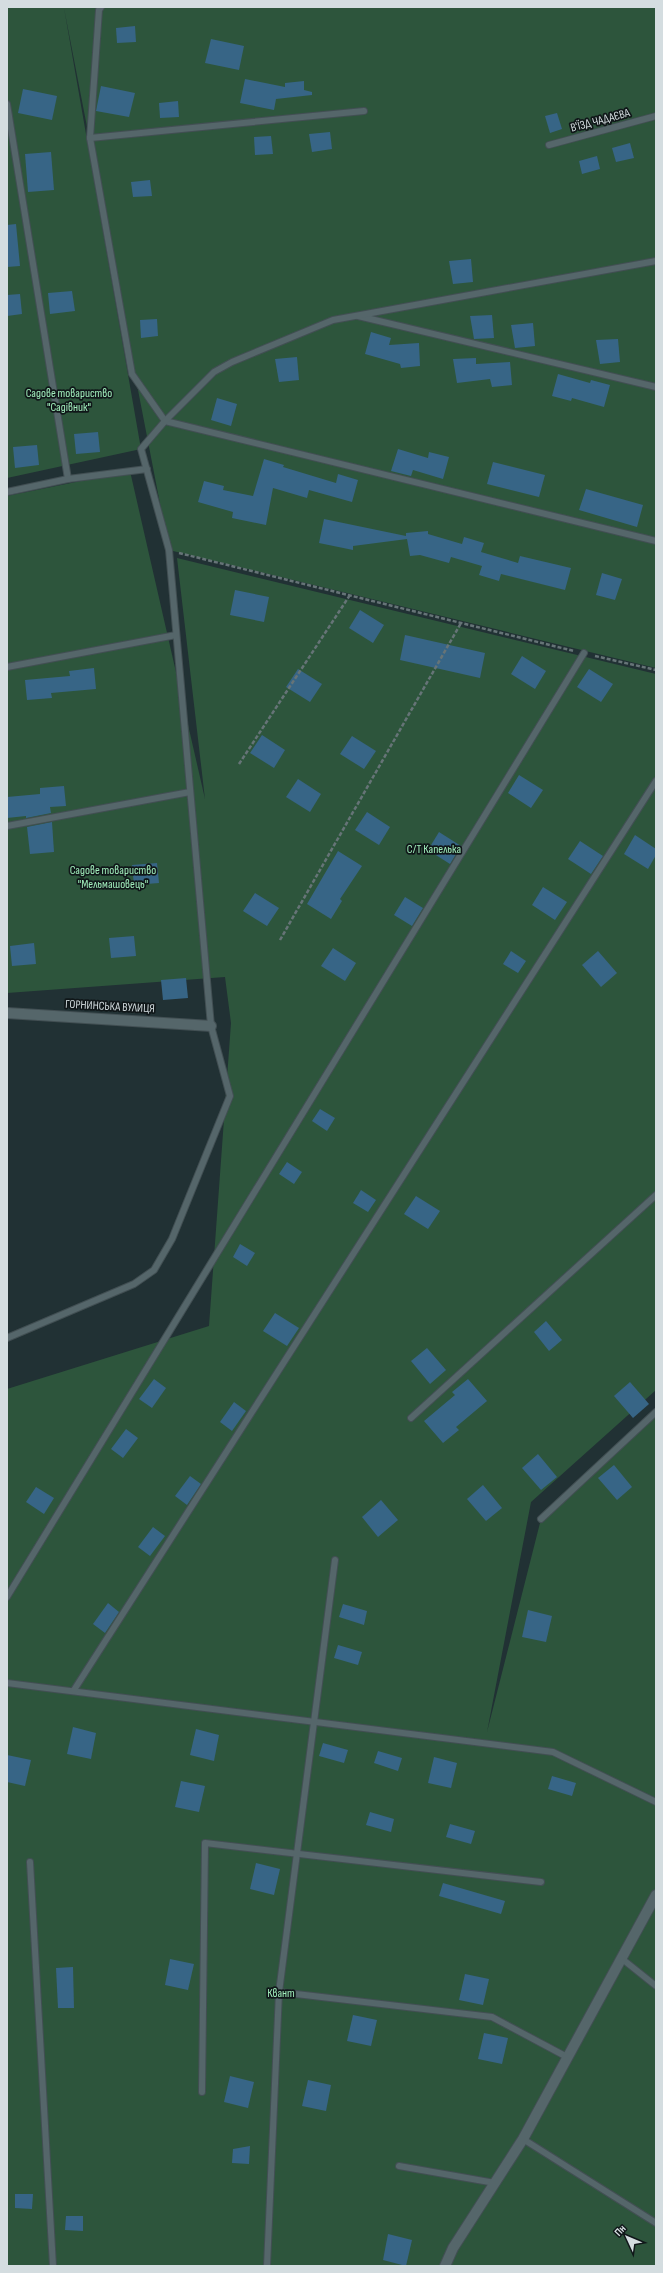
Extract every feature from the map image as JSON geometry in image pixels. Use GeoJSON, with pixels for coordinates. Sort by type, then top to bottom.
{"type":"FeatureCollection","features":[{"type":"Feature","properties":{"kind":"street","name":"ГОРНИНСЬКА ВУЛИЦЯ"},"geometry":{"type":"LineString","coordinates":[[7,1013],[211,1026]]}},
{"type":"Feature","properties":{"kind":"street"},"geometry":{"type":"LineString","coordinates":[[445,2266],[453,2248],[523,2139],[656,1895]]}},
{"type":"Feature","properties":{"kind":"lane"},"geometry":{"type":"LineString","coordinates":[[101,7],[99,10],[90,138],[132,374],[165,421],[656,541]]}},
{"type":"Feature","properties":{"kind":"lane"},"geometry":{"type":"LineString","coordinates":[[7,104],[68,479]]}},
{"type":"Feature","properties":{"kind":"lane"},"geometry":{"type":"LineString","coordinates":[[90,138],[364,111]]}},
{"type":"Feature","properties":{"kind":"lane","name":"В'ЇЗД ЧАДАЄВА"},"geometry":{"type":"LineString","coordinates":[[549,146],[656,116]]}},
{"type":"Feature","properties":{"kind":"lane"},"geometry":{"type":"LineString","coordinates":[[7,1338],[134,1284],[154,1270],[172,1239],[230,1096],[211,1026],[169,550],[141,449],[165,421],[214,372],[232,362],[333,320],[656,261]]}},
{"type":"Feature","properties":{"kind":"lane"},"geometry":{"type":"LineString","coordinates":[[356,315],[656,387]]}},
{"type":"Feature","properties":{"kind":"lane"},"geometry":{"type":"LineString","coordinates":[[7,492],[68,479],[147,469]]}},
{"type":"Feature","properties":{"kind":"lane"},"geometry":{"type":"LineString","coordinates":[[7,667],[176,635]]}},
{"type":"Feature","properties":{"kind":"lane"},"geometry":{"type":"LineString","coordinates":[[7,1598],[584,653]]}},
{"type":"Feature","properties":{"kind":"lane"},"geometry":{"type":"LineString","coordinates":[[74,1690],[656,781]]}},
{"type":"Feature","properties":{"kind":"lane"},"geometry":{"type":"LineString","coordinates":[[7,826],[190,792]]}},
{"type":"Feature","properties":{"kind":"lane"},"geometry":{"type":"LineString","coordinates":[[411,1418],[656,1195]]}},
{"type":"Feature","properties":{"kind":"lane"},"geometry":{"type":"LineString","coordinates":[[541,1519],[656,1412]]}},
{"type":"Feature","properties":{"kind":"lane"},"geometry":{"type":"LineString","coordinates":[[267,2266],[279,1992],[335,1560]]}},
{"type":"Feature","properties":{"kind":"lane"},"geometry":{"type":"LineString","coordinates":[[7,1683],[74,1690],[553,1752],[656,1802]]}},
{"type":"Feature","properties":{"kind":"lane"},"geometry":{"type":"LineString","coordinates":[[202,2092],[205,1843],[540,1882]]}},
{"type":"Feature","properties":{"kind":"lane"},"geometry":{"type":"LineString","coordinates":[[30,1862],[53,2266]]}},
{"type":"Feature","properties":{"kind":"lane"},"geometry":{"type":"LineString","coordinates":[[621,1958],[656,1986]]}},
{"type":"Feature","properties":{"kind":"lane"},"geometry":{"type":"LineString","coordinates":[[279,1992],[492,2017],[567,2057]]}},
{"type":"Feature","properties":{"kind":"lane"},"geometry":{"type":"LineString","coordinates":[[523,2139],[656,2223]]}},
{"type":"Feature","properties":{"kind":"lane"},"geometry":{"type":"LineString","coordinates":[[399,2166],[495,2183]]}},
{"type":"Feature","properties":{"kind":"path"},"geometry":{"type":"LineString","coordinates":[[169,550],[656,670]]}},
{"type":"Feature","properties":{"kind":"path"},"geometry":{"type":"LineString","coordinates":[[239,764],[350,595]]}},
{"type":"Feature","properties":{"kind":"path"},"geometry":{"type":"LineString","coordinates":[[280,940],[461,623]]}},
{"type":"Feature","properties":{"kind":"green space","name":"Садове товариство \"Садівник\""},"geometry":{"type":"Polygon","coordinates":[[[7,7],[656,7],[656,668],[169,550],[64,8],[141,449],[7,478],[7,7]]]}},
{"type":"Feature","properties":{"kind":"green space"},"geometry":{"type":"Polygon","coordinates":[[[130,471],[205,799],[177,558],[656,674],[656,1390],[531,1502],[487,1732],[541,1519],[656,1413],[656,2266],[7,2266],[7,1389],[209,1326],[231,1023],[225,977],[7,993],[7,496],[130,471]]]}},
{"type":"Feature","properties":{"kind":"building"},"geometry":{"type":"Polygon","coordinates":[[[135,26],[136,42],[117,43],[116,28],[135,26]]]}},
{"type":"Feature","properties":{"kind":"building"},"geometry":{"type":"Polygon","coordinates":[[[211,39],[244,46],[239,70],[205,63],[211,39]]]}},
{"type":"Feature","properties":{"kind":"building"},"geometry":{"type":"Polygon","coordinates":[[[245,79],[285,87],[285,83],[304,81],[304,90],[312,92],[312,95],[276,99],[274,110],[240,103],[245,79]]]}},
{"type":"Feature","properties":{"kind":"building"},"geometry":{"type":"Polygon","coordinates":[[[101,86],[135,93],[129,117],[96,111],[101,86]]]}},
{"type":"Feature","properties":{"kind":"building"},"geometry":{"type":"Polygon","coordinates":[[[23,89],[57,96],[52,120],[18,113],[23,89]]]}},
{"type":"Feature","properties":{"kind":"building"},"geometry":{"type":"Polygon","coordinates":[[[178,101],[179,117],[160,118],[159,103],[178,101]]]}},
{"type":"Feature","properties":{"kind":"building"},"geometry":{"type":"Polygon","coordinates":[[[557,113],[562,129],[550,133],[545,116],[557,113]]]}},
{"type":"Feature","properties":{"kind":"building"},"geometry":{"type":"Polygon","coordinates":[[[330,132],[332,149],[312,152],[309,134],[330,132]]]}},
{"type":"Feature","properties":{"kind":"building"},"geometry":{"type":"Polygon","coordinates":[[[271,136],[273,154],[255,155],[254,137],[271,136]]]}},
{"type":"Feature","properties":{"kind":"building"},"geometry":{"type":"Polygon","coordinates":[[[630,143],[634,158],[616,162],[612,148],[630,143]]]}},
{"type":"Feature","properties":{"kind":"building"},"geometry":{"type":"Polygon","coordinates":[[[51,152],[54,190],[28,192],[25,154],[51,152]]]}},
{"type":"Feature","properties":{"kind":"building"},"geometry":{"type":"Polygon","coordinates":[[[597,156],[600,169],[582,174],[579,161],[597,156]]]}},
{"type":"Feature","properties":{"kind":"building"},"geometry":{"type":"Polygon","coordinates":[[[150,180],[152,196],[133,197],[131,182],[150,180]]]}},
{"type":"Feature","properties":{"kind":"building"},"geometry":{"type":"Polygon","coordinates":[[[16,224],[20,266],[7,267],[7,225],[16,224]]]}},
{"type":"Feature","properties":{"kind":"building"},"geometry":{"type":"Polygon","coordinates":[[[471,259],[473,282],[453,284],[449,261],[471,259]]]}},
{"type":"Feature","properties":{"kind":"building"},"geometry":{"type":"Polygon","coordinates":[[[72,291],[75,311],[50,314],[48,293],[72,291]]]}},
{"type":"Feature","properties":{"kind":"building"},"geometry":{"type":"Polygon","coordinates":[[[20,294],[22,314],[7,316],[7,295],[20,294]]]}},
{"type":"Feature","properties":{"kind":"building"},"geometry":{"type":"Polygon","coordinates":[[[492,315],[494,338],[474,339],[470,316],[492,315]]]}},
{"type":"Feature","properties":{"kind":"building"},"geometry":{"type":"Polygon","coordinates":[[[157,319],[158,336],[141,338],[140,320],[157,319]]]}},
{"type":"Feature","properties":{"kind":"building"},"geometry":{"type":"Polygon","coordinates":[[[533,323],[535,346],[515,348],[511,325],[533,323]]]}},
{"type":"Feature","properties":{"kind":"building"},"geometry":{"type":"Polygon","coordinates":[[[371,332],[391,338],[389,345],[419,343],[420,366],[401,368],[400,364],[365,354],[371,332]]]}},
{"type":"Feature","properties":{"kind":"building"},"geometry":{"type":"Polygon","coordinates":[[[618,339],[620,362],[600,364],[596,340],[618,339]]]}},
{"type":"Feature","properties":{"kind":"building"},"geometry":{"type":"Polygon","coordinates":[[[297,357],[299,380],[279,382],[275,359],[297,357]]]}},
{"type":"Feature","properties":{"kind":"building"},"geometry":{"type":"Polygon","coordinates":[[[476,358],[476,364],[510,362],[512,385],[492,387],[490,379],[457,383],[453,359],[476,358]]]}},
{"type":"Feature","properties":{"kind":"building"},"geometry":{"type":"Polygon","coordinates":[[[558,374],[590,383],[591,380],[610,385],[604,407],[572,398],[571,401],[552,396],[558,374]]]}},
{"type":"Feature","properties":{"kind":"building"},"geometry":{"type":"Polygon","coordinates":[[[217,398],[237,404],[231,426],[211,420],[217,398]]]}},
{"type":"Feature","properties":{"kind":"building"},"geometry":{"type":"Polygon","coordinates":[[[98,432],[100,452],[76,454],[74,434],[98,432]]]}},
{"type":"Feature","properties":{"kind":"building"},"geometry":{"type":"Polygon","coordinates":[[[37,445],[39,465],[15,468],[13,447],[37,445]]]}},
{"type":"Feature","properties":{"kind":"building"},"geometry":{"type":"Polygon","coordinates":[[[398,449],[428,458],[429,452],[449,457],[443,479],[413,470],[411,476],[391,471],[398,449]]]}},
{"type":"Feature","properties":{"kind":"building"},"geometry":{"type":"Polygon","coordinates":[[[264,459],[284,465],[283,467],[336,483],[338,474],[358,480],[352,502],[309,490],[307,498],[273,488],[266,525],[232,518],[233,512],[198,502],[204,481],[224,486],[223,490],[253,496],[264,459]]]}},
{"type":"Feature","properties":{"kind":"building"},"geometry":{"type":"Polygon","coordinates":[[[493,462],[545,475],[539,497],[487,484],[493,462]]]}},
{"type":"Feature","properties":{"kind":"building"},"geometry":{"type":"Polygon","coordinates":[[[586,489],[643,505],[637,527],[579,510],[586,489]]]}},
{"type":"Feature","properties":{"kind":"building"},"geometry":{"type":"Polygon","coordinates":[[[324,519],[406,536],[406,533],[428,531],[428,534],[462,544],[464,537],[484,543],[481,552],[518,563],[520,556],[571,568],[565,590],[501,574],[499,581],[479,575],[482,566],[451,557],[449,563],[420,555],[410,556],[407,539],[353,546],[353,550],[319,543],[324,519]]]}},
{"type":"Feature","properties":{"kind":"building"},"geometry":{"type":"Polygon","coordinates":[[[602,573],[622,579],[615,600],[596,595],[602,573]]]}},
{"type":"Feature","properties":{"kind":"building"},"geometry":{"type":"Polygon","coordinates":[[[235,590],[269,597],[264,622],[230,615],[235,590]]]}},
{"type":"Feature","properties":{"kind":"building"},"geometry":{"type":"Polygon","coordinates":[[[360,610],[384,625],[373,643],[349,628],[360,610]]]}},
{"type":"Feature","properties":{"kind":"building"},"geometry":{"type":"Polygon","coordinates":[[[405,635],[485,653],[480,678],[400,660],[405,635]]]}},
{"type":"Feature","properties":{"kind":"building"},"geometry":{"type":"Polygon","coordinates":[[[522,656],[546,671],[535,689],[511,674],[522,656]]]}},
{"type":"Feature","properties":{"kind":"building"},"geometry":{"type":"Polygon","coordinates":[[[94,668],[96,689],[51,693],[52,698],[27,700],[25,680],[70,676],[69,671],[94,668]]]}},
{"type":"Feature","properties":{"kind":"building"},"geometry":{"type":"Polygon","coordinates":[[[298,669],[322,684],[310,702],[286,687],[298,669]]]}},
{"type":"Feature","properties":{"kind":"building"},"geometry":{"type":"Polygon","coordinates":[[[589,669],[613,684],[601,702],[577,687],[589,669]]]}},
{"type":"Feature","properties":{"kind":"building"},"geometry":{"type":"Polygon","coordinates":[[[262,735],[285,750],[274,768],[250,753],[262,735]]]}},
{"type":"Feature","properties":{"kind":"building"},"geometry":{"type":"Polygon","coordinates":[[[352,736],[376,751],[364,769],[340,754],[352,736]]]}},
{"type":"Feature","properties":{"kind":"building"},"geometry":{"type":"Polygon","coordinates":[[[519,775],[543,790],[531,808],[508,793],[519,775]]]}},
{"type":"Feature","properties":{"kind":"building"},"geometry":{"type":"Polygon","coordinates":[[[298,779],[321,794],[310,812],[286,797],[298,779]]]}},
{"type":"Feature","properties":{"kind":"building"},"geometry":{"type":"Polygon","coordinates":[[[64,786],[66,806],[50,807],[51,813],[26,818],[26,816],[7,818],[7,797],[40,794],[40,788],[64,786]]]}},
{"type":"Feature","properties":{"kind":"building"},"geometry":{"type":"Polygon","coordinates":[[[367,812],[390,827],[379,845],[355,830],[367,812]]]}},
{"type":"Feature","properties":{"kind":"building"},"geometry":{"type":"Polygon","coordinates":[[[52,822],[54,852],[30,854],[27,827],[52,822]]]}},
{"type":"Feature","properties":{"kind":"building"},"geometry":{"type":"Polygon","coordinates":[[[439,832],[461,846],[450,864],[428,850],[439,832]]]}},
{"type":"Feature","properties":{"kind":"building"},"geometry":{"type":"Polygon","coordinates":[[[635,835],[656,849],[656,855],[648,869],[624,854],[635,835]]]}},
{"type":"Feature","properties":{"kind":"building"},"geometry":{"type":"Polygon","coordinates":[[[580,841],[603,856],[591,874],[568,859],[580,841]]]}},
{"type":"Feature","properties":{"kind":"building"},"geometry":{"type":"Polygon","coordinates":[[[338,851],[362,866],[340,899],[342,901],[331,919],[307,904],[338,851]]]}},
{"type":"Feature","properties":{"kind":"building"},"geometry":{"type":"Polygon","coordinates":[[[157,863],[159,883],[134,885],[132,865],[157,863]]]}},
{"type":"Feature","properties":{"kind":"building"},"geometry":{"type":"Polygon","coordinates":[[[543,887],[567,902],[555,920],[532,905],[543,887]]]}},
{"type":"Feature","properties":{"kind":"building"},"geometry":{"type":"Polygon","coordinates":[[[255,893],[279,908],[267,926],[243,911],[255,893]]]}},
{"type":"Feature","properties":{"kind":"building"},"geometry":{"type":"Polygon","coordinates":[[[405,897],[423,908],[412,926],[394,915],[405,897]]]}},
{"type":"Feature","properties":{"kind":"building"},"geometry":{"type":"Polygon","coordinates":[[[134,936],[136,956],[111,958],[109,938],[134,936]]]}},
{"type":"Feature","properties":{"kind":"building"},"geometry":{"type":"Polygon","coordinates":[[[34,943],[36,964],[12,966],[10,946],[34,943]]]}},
{"type":"Feature","properties":{"kind":"building"},"geometry":{"type":"Polygon","coordinates":[[[333,948],[356,963],[345,981],[321,966],[333,948]]]}},
{"type":"Feature","properties":{"kind":"building"},"geometry":{"type":"Polygon","coordinates":[[[511,951],[526,961],[518,973],[503,964],[511,951]]]}},
{"type":"Feature","properties":{"kind":"building"},"geometry":{"type":"Polygon","coordinates":[[[598,951],[617,973],[601,987],[582,965],[598,951]]]}},
{"type":"Feature","properties":{"kind":"building"},"geometry":{"type":"Polygon","coordinates":[[[186,978],[188,998],[163,1000],[161,980],[186,978]]]}},
{"type":"Feature","properties":{"kind":"building"},"geometry":{"type":"Polygon","coordinates":[[[320,1109],[335,1118],[327,1131],[312,1121],[320,1109]]]}},
{"type":"Feature","properties":{"kind":"building"},"geometry":{"type":"Polygon","coordinates":[[[287,1162],[302,1172],[294,1184],[279,1174],[287,1162]]]}},
{"type":"Feature","properties":{"kind":"building"},"geometry":{"type":"Polygon","coordinates":[[[361,1190],[376,1200],[368,1212],[353,1203],[361,1190]]]}},
{"type":"Feature","properties":{"kind":"building"},"geometry":{"type":"Polygon","coordinates":[[[416,1196],[440,1211],[428,1229],[404,1214],[416,1196]]]}},
{"type":"Feature","properties":{"kind":"building"},"geometry":{"type":"Polygon","coordinates":[[[240,1244],[255,1253],[247,1266],[233,1257],[240,1244]]]}},
{"type":"Feature","properties":{"kind":"building"},"geometry":{"type":"Polygon","coordinates":[[[275,1313],[299,1328],[287,1346],[263,1331],[275,1313]]]}},
{"type":"Feature","properties":{"kind":"building"},"geometry":{"type":"Polygon","coordinates":[[[546,1321],[562,1340],[549,1351],[534,1332],[546,1321]]]}},
{"type":"Feature","properties":{"kind":"building"},"geometry":{"type":"Polygon","coordinates":[[[427,1348],[446,1370],[430,1384],[411,1361],[427,1348]]]}},
{"type":"Feature","properties":{"kind":"building"},"geometry":{"type":"Polygon","coordinates":[[[154,1379],[166,1388],[152,1408],[139,1399],[154,1379]]]}},
{"type":"Feature","properties":{"kind":"building"},"geometry":{"type":"Polygon","coordinates":[[[468,1379],[487,1401],[456,1427],[459,1430],[443,1443],[424,1421],[455,1395],[452,1392],[468,1379]]]}},
{"type":"Feature","properties":{"kind":"building"},"geometry":{"type":"Polygon","coordinates":[[[630,1382],[649,1404],[633,1418],[614,1396],[630,1382]]]}},
{"type":"Feature","properties":{"kind":"building"},"geometry":{"type":"Polygon","coordinates":[[[234,1402],[246,1411],[232,1431],[220,1422],[234,1402]]]}},
{"type":"Feature","properties":{"kind":"building"},"geometry":{"type":"Polygon","coordinates":[[[126,1429],[138,1438],[123,1458],[111,1449],[126,1429]]]}},
{"type":"Feature","properties":{"kind":"building"},"geometry":{"type":"Polygon","coordinates":[[[538,1454],[557,1477],[541,1490],[522,1468],[538,1454]]]}},
{"type":"Feature","properties":{"kind":"building"},"geometry":{"type":"Polygon","coordinates":[[[614,1465],[632,1487],[617,1500],[598,1478],[614,1465]]]}},
{"type":"Feature","properties":{"kind":"building"},"geometry":{"type":"Polygon","coordinates":[[[190,1476],[201,1484],[187,1505],[175,1496],[190,1476]]]}},
{"type":"Feature","properties":{"kind":"building"},"geometry":{"type":"Polygon","coordinates":[[[483,1485],[502,1508],[486,1521],[467,1499],[483,1485]]]}},
{"type":"Feature","properties":{"kind":"building"},"geometry":{"type":"Polygon","coordinates":[[[36,1487],[54,1498],[44,1514],[26,1502],[36,1487]]]}},
{"type":"Feature","properties":{"kind":"building"},"geometry":{"type":"Polygon","coordinates":[[[381,1500],[398,1520],[378,1537],[362,1517],[381,1500]]]}},
{"type":"Feature","properties":{"kind":"building"},"geometry":{"type":"Polygon","coordinates":[[[153,1527],[165,1536],[150,1556],[138,1547],[153,1527]]]}},
{"type":"Feature","properties":{"kind":"building"},"geometry":{"type":"Polygon","coordinates":[[[108,1603],[119,1612],[105,1633],[93,1624],[108,1603]]]}},
{"type":"Feature","properties":{"kind":"building"},"geometry":{"type":"Polygon","coordinates":[[[343,1604],[367,1611],[364,1625],[339,1617],[343,1604]]]}},
{"type":"Feature","properties":{"kind":"building"},"geometry":{"type":"Polygon","coordinates":[[[528,1610],[552,1616],[546,1642],[522,1637],[528,1610]]]}},
{"type":"Feature","properties":{"kind":"building"},"geometry":{"type":"Polygon","coordinates":[[[338,1645],[362,1652],[358,1665],[334,1658],[338,1645]]]}},
{"type":"Feature","properties":{"kind":"building"},"geometry":{"type":"Polygon","coordinates":[[[73,1727],[96,1733],[91,1759],[67,1754],[73,1727]]]}},
{"type":"Feature","properties":{"kind":"building"},"geometry":{"type":"Polygon","coordinates":[[[196,1729],[219,1735],[214,1761],[190,1755],[196,1729]]]}},
{"type":"Feature","properties":{"kind":"building"},"geometry":{"type":"Polygon","coordinates":[[[323,1743],[348,1750],[344,1763],[319,1756],[323,1743]]]}},
{"type":"Feature","properties":{"kind":"building"},"geometry":{"type":"Polygon","coordinates":[[[378,1751],[402,1758],[398,1771],[374,1763],[378,1751]]]}},
{"type":"Feature","properties":{"kind":"building"},"geometry":{"type":"Polygon","coordinates":[[[7,1755],[31,1760],[25,1786],[7,1782],[7,1755]]]}},
{"type":"Feature","properties":{"kind":"building"},"geometry":{"type":"Polygon","coordinates":[[[434,1757],[457,1763],[451,1788],[428,1783],[434,1757]]]}},
{"type":"Feature","properties":{"kind":"building"},"geometry":{"type":"Polygon","coordinates":[[[552,1776],[576,1783],[572,1796],[548,1789],[552,1776]]]}},
{"type":"Feature","properties":{"kind":"building"},"geometry":{"type":"Polygon","coordinates":[[[181,1781],[205,1786],[199,1812],[175,1807],[181,1781]]]}},
{"type":"Feature","properties":{"kind":"building"},"geometry":{"type":"Polygon","coordinates":[[[370,1812],[394,1819],[391,1832],[366,1825],[370,1812]]]}},
{"type":"Feature","properties":{"kind":"building"},"geometry":{"type":"Polygon","coordinates":[[[450,1824],[475,1831],[471,1844],[446,1837],[450,1824]]]}},
{"type":"Feature","properties":{"kind":"building"},"geometry":{"type":"Polygon","coordinates":[[[256,1863],[280,1869],[274,1895],[250,1889],[256,1863]]]}},
{"type":"Feature","properties":{"kind":"building"},"geometry":{"type":"Polygon","coordinates":[[[443,1883],[505,1901],[501,1914],[439,1896],[443,1883]]]}},
{"type":"Feature","properties":{"kind":"building"},"geometry":{"type":"Polygon","coordinates":[[[170,1959],[194,1964],[188,1990],[165,1985],[170,1959]]]}},
{"type":"Feature","properties":{"kind":"building"},"geometry":{"type":"Polygon","coordinates":[[[73,1967],[74,2008],[58,2008],[56,1968],[73,1967]]]}},
{"type":"Feature","properties":{"kind":"building"},"geometry":{"type":"Polygon","coordinates":[[[465,1974],[489,1979],[483,2005],[459,2000],[465,1974]]]}},
{"type":"Feature","properties":{"kind":"building"},"geometry":{"type":"Polygon","coordinates":[[[353,2015],[377,2020],[371,2046],[347,2041],[353,2015]]]}},
{"type":"Feature","properties":{"kind":"building"},"geometry":{"type":"Polygon","coordinates":[[[484,2033],[508,2038],[502,2064],[478,2059],[484,2033]]]}},
{"type":"Feature","properties":{"kind":"building"},"geometry":{"type":"Polygon","coordinates":[[[230,2076],[254,2082],[248,2108],[224,2102],[230,2076]]]}},
{"type":"Feature","properties":{"kind":"building"},"geometry":{"type":"Polygon","coordinates":[[[308,2080],[331,2085],[326,2111],[302,2106],[308,2080]]]}},
{"type":"Feature","properties":{"kind":"building"},"geometry":{"type":"Polygon","coordinates":[[[250,2146],[249,2164],[232,2163],[233,2149],[250,2146]]]}},
{"type":"Feature","properties":{"kind":"building"},"geometry":{"type":"Polygon","coordinates":[[[15,2194],[33,2194],[32,2209],[15,2208],[15,2194]]]}},
{"type":"Feature","properties":{"kind":"building"},"geometry":{"type":"Polygon","coordinates":[[[66,2216],[83,2216],[83,2231],[65,2230],[66,2216]]]}},
{"type":"Feature","properties":{"kind":"building"},"geometry":{"type":"Polygon","coordinates":[[[388,2234],[412,2240],[406,2266],[383,2260],[388,2234]]]}},
{"type":"Feature","properties":{"kind":"park label","name":"С/Т Капелька"},"geometry":{"type":"Point","coordinates":[434,849]}},
{"type":"Feature","properties":{"kind":"park label","name":"Садове товариство \"Мельмашовець\""},"geometry":{"type":"Point","coordinates":[113,877]}},
{"type":"Feature","properties":{"kind":"park label","name":"Квант"},"geometry":{"type":"Point","coordinates":[281,1993]}}]}
